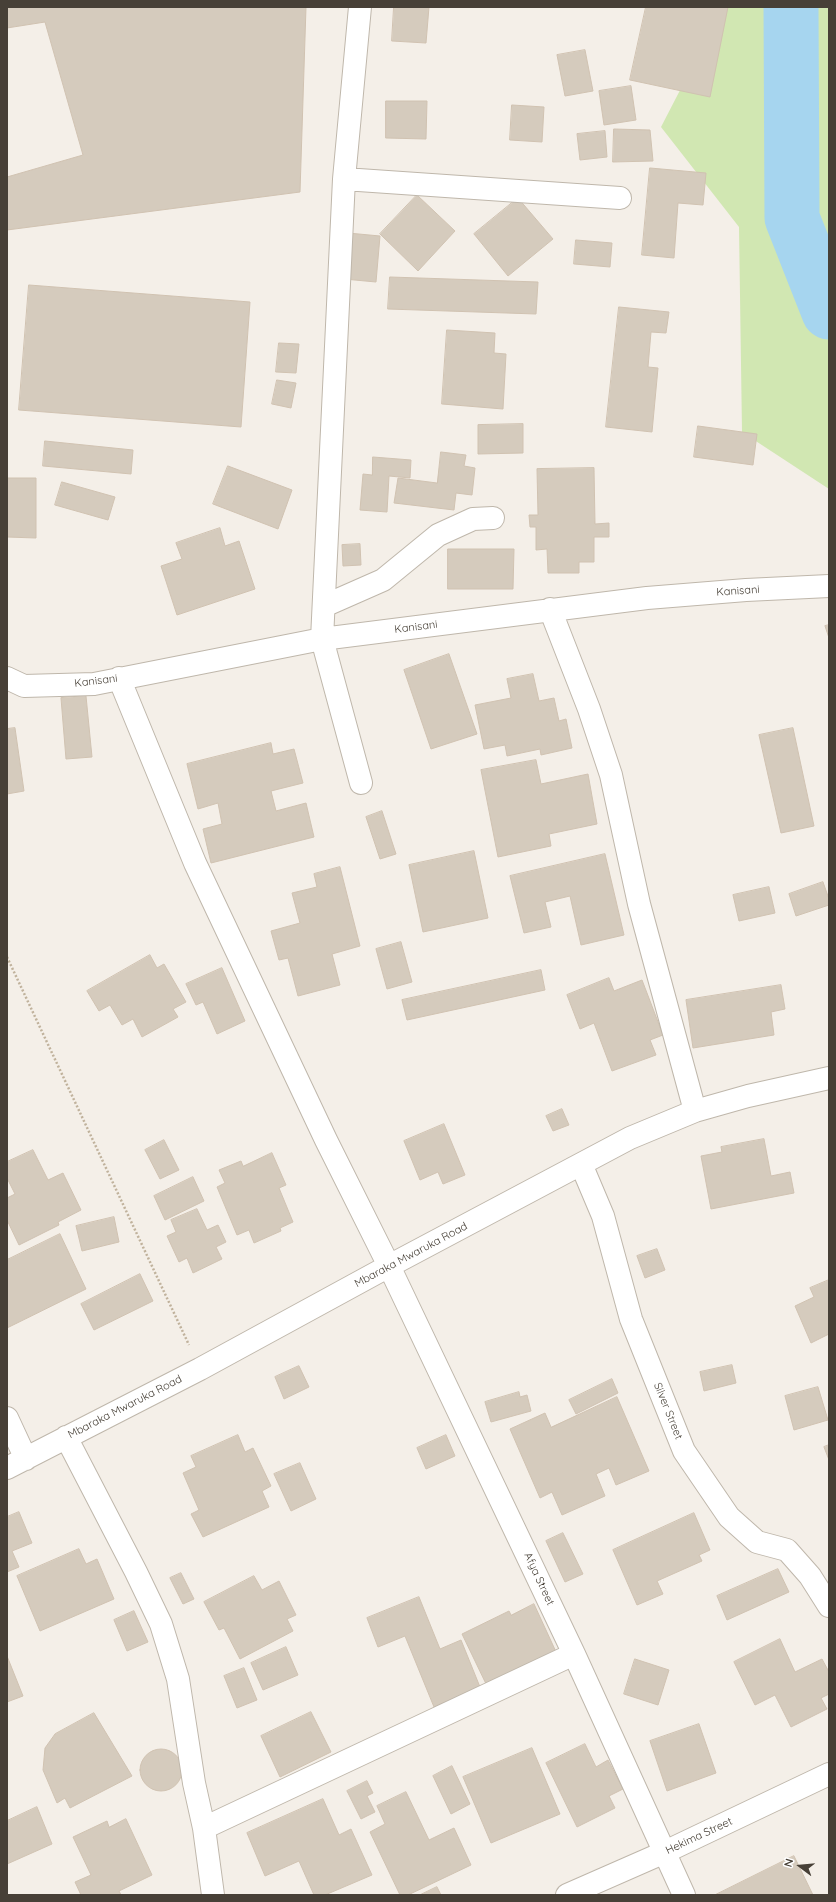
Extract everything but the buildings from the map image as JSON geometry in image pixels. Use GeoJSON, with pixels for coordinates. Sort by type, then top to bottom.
{"type":"FeatureCollection","features":[{"type":"Feature","properties":{"kind":"street"},"geometry":{"type":"LineString","coordinates":[[360,7],[344,179],[322,639],[361,783]]}},
{"type":"Feature","properties":{"kind":"street"},"geometry":{"type":"LineString","coordinates":[[344,179],[620,198]]}},
{"type":"Feature","properties":{"kind":"street"},"geometry":{"type":"LineString","coordinates":[[324,606],[383,580],[438,535],[474,519],[493,518]]}},
{"type":"Feature","properties":{"kind":"street","name":"Kanisani"},"geometry":{"type":"LineString","coordinates":[[7,678],[24,686],[94,684],[322,639],[550,609],[654,598],[746,590],[829,586]]}},
{"type":"Feature","properties":{"kind":"street"},"geometry":{"type":"LineString","coordinates":[[550,609],[590,709],[610,775],[639,904],[695,1111]]}},
{"type":"Feature","properties":{"kind":"street","name":"Afya Street"},"geometry":{"type":"LineString","coordinates":[[119,678],[195,863],[326,1140],[389,1266],[574,1654],[684,1895]]}},
{"type":"Feature","properties":{"kind":"street","name":"Mbaraka Mwaruka Road"},"geometry":{"type":"LineString","coordinates":[[7,1468],[200,1369],[389,1266],[630,1138],[695,1111],[748,1096],[829,1078]]}},
{"type":"Feature","properties":{"kind":"street","name":"Silver Street"},"geometry":{"type":"LineString","coordinates":[[581,1164],[603,1216],[631,1319],[684,1451],[729,1517],[757,1542],[787,1550],[810,1576],[829,1606]]}},
{"type":"Feature","properties":{"kind":"street"},"geometry":{"type":"LineString","coordinates":[[7,1418],[26,1459]]}},
{"type":"Feature","properties":{"kind":"street"},"geometry":{"type":"LineString","coordinates":[[66,1437],[136,1572],[161,1624],[178,1679],[194,1783],[204,1828],[212,1895]]}},
{"type":"Feature","properties":{"kind":"street"},"geometry":{"type":"LineString","coordinates":[[204,1828],[574,1654]]}},
{"type":"Feature","properties":{"kind":"street","name":"Hekima Street"},"geometry":{"type":"LineString","coordinates":[[567,1895],[665,1852],[829,1774]]}},
{"type":"Feature","properties":{"kind":"path"},"geometry":{"type":"LineString","coordinates":[[7,957],[200,1369]]}},
{"type":"Feature","properties":{"kind":"green space"},"geometry":{"type":"Polygon","coordinates":[[[723,7],[829,7],[829,489],[742,432],[739,227],[661,127],[723,7]]]}},
{"type":"Feature","properties":{"kind":"waterway"},"geometry":{"type":"LineString","coordinates":[[791,7],[792,218],[829,312]]}}]}
